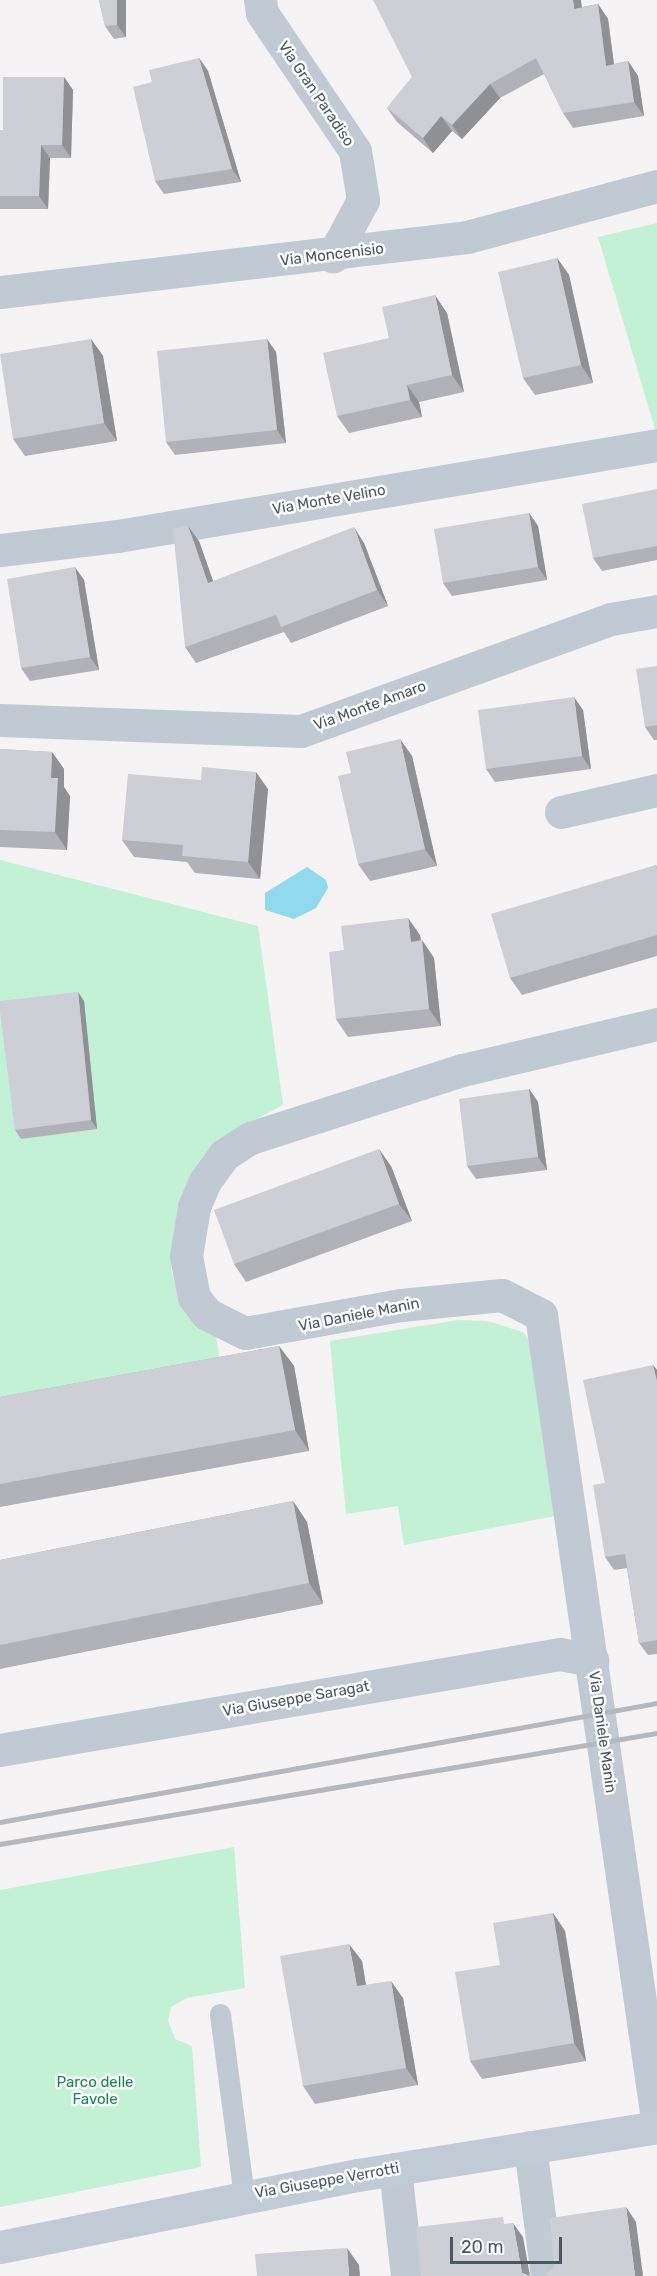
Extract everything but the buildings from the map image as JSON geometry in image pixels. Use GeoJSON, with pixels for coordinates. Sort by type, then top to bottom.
{"type":"FeatureCollection","features":[{"type":"Feature","properties":{"kind":"street","name":"Via Gran Paradiso"},"geometry":{"type":"LineString","coordinates":[[260,0],[262,13],[355,151],[363,200],[333,256]]}},
{"type":"Feature","properties":{"kind":"street","name":"Via Moncenisio"},"geometry":{"type":"LineString","coordinates":[[0,292],[333,256],[467,237],[657,186]]}},
{"type":"Feature","properties":{"kind":"street","name":"Via Monte Velino"},"geometry":{"type":"LineString","coordinates":[[0,550],[118,536],[657,445]]}},
{"type":"Feature","properties":{"kind":"street","name":"Via Monte Amaro"},"geometry":{"type":"LineString","coordinates":[[0,720],[301,732],[611,619],[657,610]]}},
{"type":"Feature","properties":{"kind":"street"},"geometry":{"type":"LineString","coordinates":[[561,812],[657,790]]}},
{"type":"Feature","properties":{"kind":"street","name":"Via Daniele Manin"},"geometry":{"type":"LineString","coordinates":[[657,1024],[462,1070],[282,1124],[224,1155],[205,1181],[189,1231],[188,1276],[194,1297],[222,1325],[245,1333],[401,1305],[502,1295],[542,1315],[657,2119]]}},
{"type":"Feature","properties":{"kind":"street","name":"Via Giuseppe Saragat"},"geometry":{"type":"LineString","coordinates":[[0,1750],[560,1654],[592,1660]]}},
{"type":"Feature","properties":{"kind":"street","name":"Via Giuseppe Verrotti"},"geometry":{"type":"LineString","coordinates":[[0,2247],[244,2196],[657,2127]]}},
{"type":"Feature","properties":{"kind":"street"},"geometry":{"type":"LineString","coordinates":[[530,2147],[547,2276]]}},
{"type":"Feature","properties":{"kind":"street"},"geometry":{"type":"LineString","coordinates":[[395,2169],[407,2276]]}},
{"type":"Feature","properties":{"kind":"lane"},"geometry":{"type":"LineString","coordinates":[[220,2014],[244,2196]]}},
{"type":"Feature","properties":{"kind":"green space"},"geometry":{"type":"Polygon","coordinates":[[[657,223],[657,429],[655,429],[598,237],[657,223]]]}},
{"type":"Feature","properties":{"kind":"green space"},"geometry":{"type":"Polygon","coordinates":[[[0,860],[258,926],[283,1105],[244,1126],[177,1211],[171,1270],[181,1302],[216,1335],[221,1370],[0,1407],[0,860]]]}},
{"type":"Feature","properties":{"kind":"green space"},"geometry":{"type":"Polygon","coordinates":[[[458,1320],[487,1321],[523,1332],[535,1349],[560,1515],[404,1545],[398,1506],[346,1514],[330,1341],[458,1320]]]}},
{"type":"Feature","properties":{"kind":"green space","name":"Parco delle Favole"},"geometry":{"type":"Polygon","coordinates":[[[234,1847],[245,1988],[187,1998],[171,2007],[168,2021],[175,2039],[192,2046],[201,2167],[0,2207],[0,1890],[234,1847]]]}},
{"type":"Feature","properties":{"kind":"water"},"geometry":{"type":"Polygon","coordinates":[[[307,867],[326,880],[328,888],[316,908],[294,919],[265,910],[265,893],[307,867]]]}},
{"type":"Feature","properties":{"kind":"railway"},"geometry":{"type":"LineString","coordinates":[[0,1822],[657,1703]]}},
{"type":"Feature","properties":{"kind":"railway"},"geometry":{"type":"LineString","coordinates":[[0,1844],[657,1733]]}}]}
